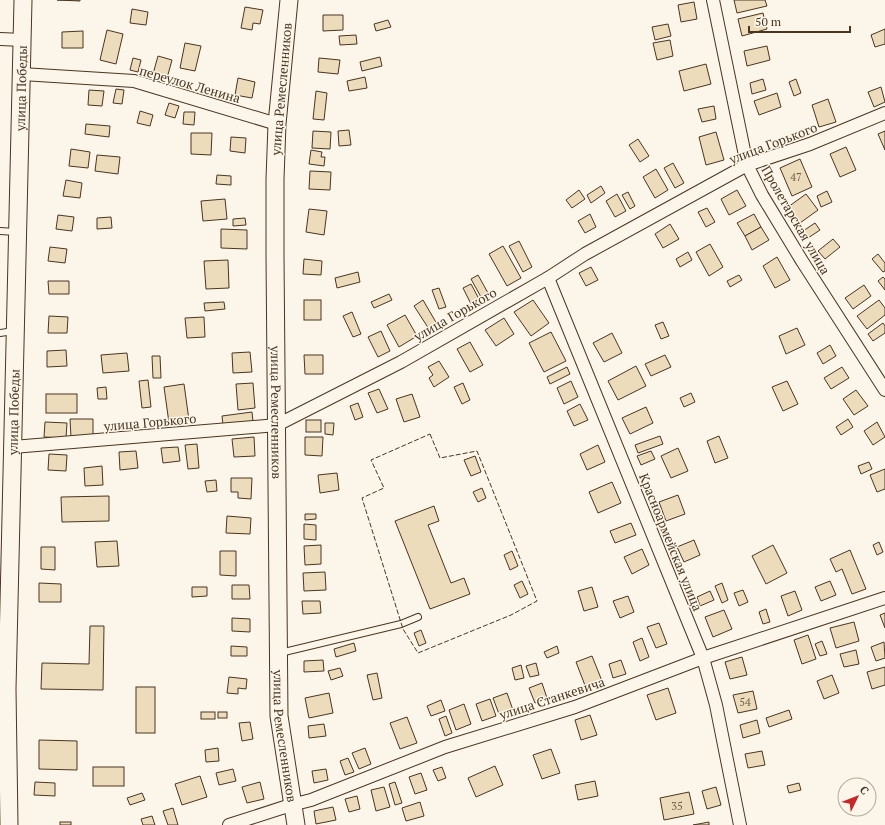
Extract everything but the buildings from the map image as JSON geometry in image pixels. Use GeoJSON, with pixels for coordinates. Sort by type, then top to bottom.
{"type":"FeatureCollection","features":[{"type":"Feature","properties":{"kind":"street","name":"улица Победы"},"geometry":{"type":"LineString","coordinates":[[8,825],[8,332],[18,232],[23,0]]}},
{"type":"Feature","properties":{"kind":"street","name":"улица Ремесленников"},"geometry":{"type":"LineString","coordinates":[[289,0],[277,124],[274,179],[279,716],[291,805],[296,825]]}},
{"type":"Feature","properties":{"kind":"street","name":"Пролетарская улица"},"geometry":{"type":"LineString","coordinates":[[713,0],[748,165],[762,195],[802,261],[885,390]]}},
{"type":"Feature","properties":{"kind":"street"},"geometry":{"type":"LineString","coordinates":[[0,39],[23,40]]}},
{"type":"Feature","properties":{"kind":"street","name":"переулок Ленина"},"geometry":{"type":"LineString","coordinates":[[22,74],[134,81],[277,124]]}},
{"type":"Feature","properties":{"kind":"street","name":"улица Горького"},"geometry":{"type":"LineString","coordinates":[[9,451],[277,425],[401,362],[548,278],[585,254],[748,165],[810,144],[885,113]]}},
{"type":"Feature","properties":{"kind":"street","name":"Красноармейская улица"},"geometry":{"type":"LineString","coordinates":[[548,278],[703,658],[716,705],[740,825]]}},
{"type":"Feature","properties":{"kind":"street","name":"улица Станкевича"},"geometry":{"type":"LineString","coordinates":[[229,825],[311,800],[445,747],[575,707],[703,658],[885,598]]}},
{"type":"Feature","properties":{"kind":"lane"},"geometry":{"type":"LineString","coordinates":[[0,231],[18,232]]}},
{"type":"Feature","properties":{"kind":"lane"},"geometry":{"type":"LineString","coordinates":[[279,654],[401,624],[418,617]]}},
{"type":"Feature","properties":{"kind":"fence"},"geometry":{"type":"LineString","coordinates":[[430,434],[440,458],[477,451],[537,601],[511,615],[418,653],[403,629],[362,498],[384,488],[371,460],[430,434]]}}]}
